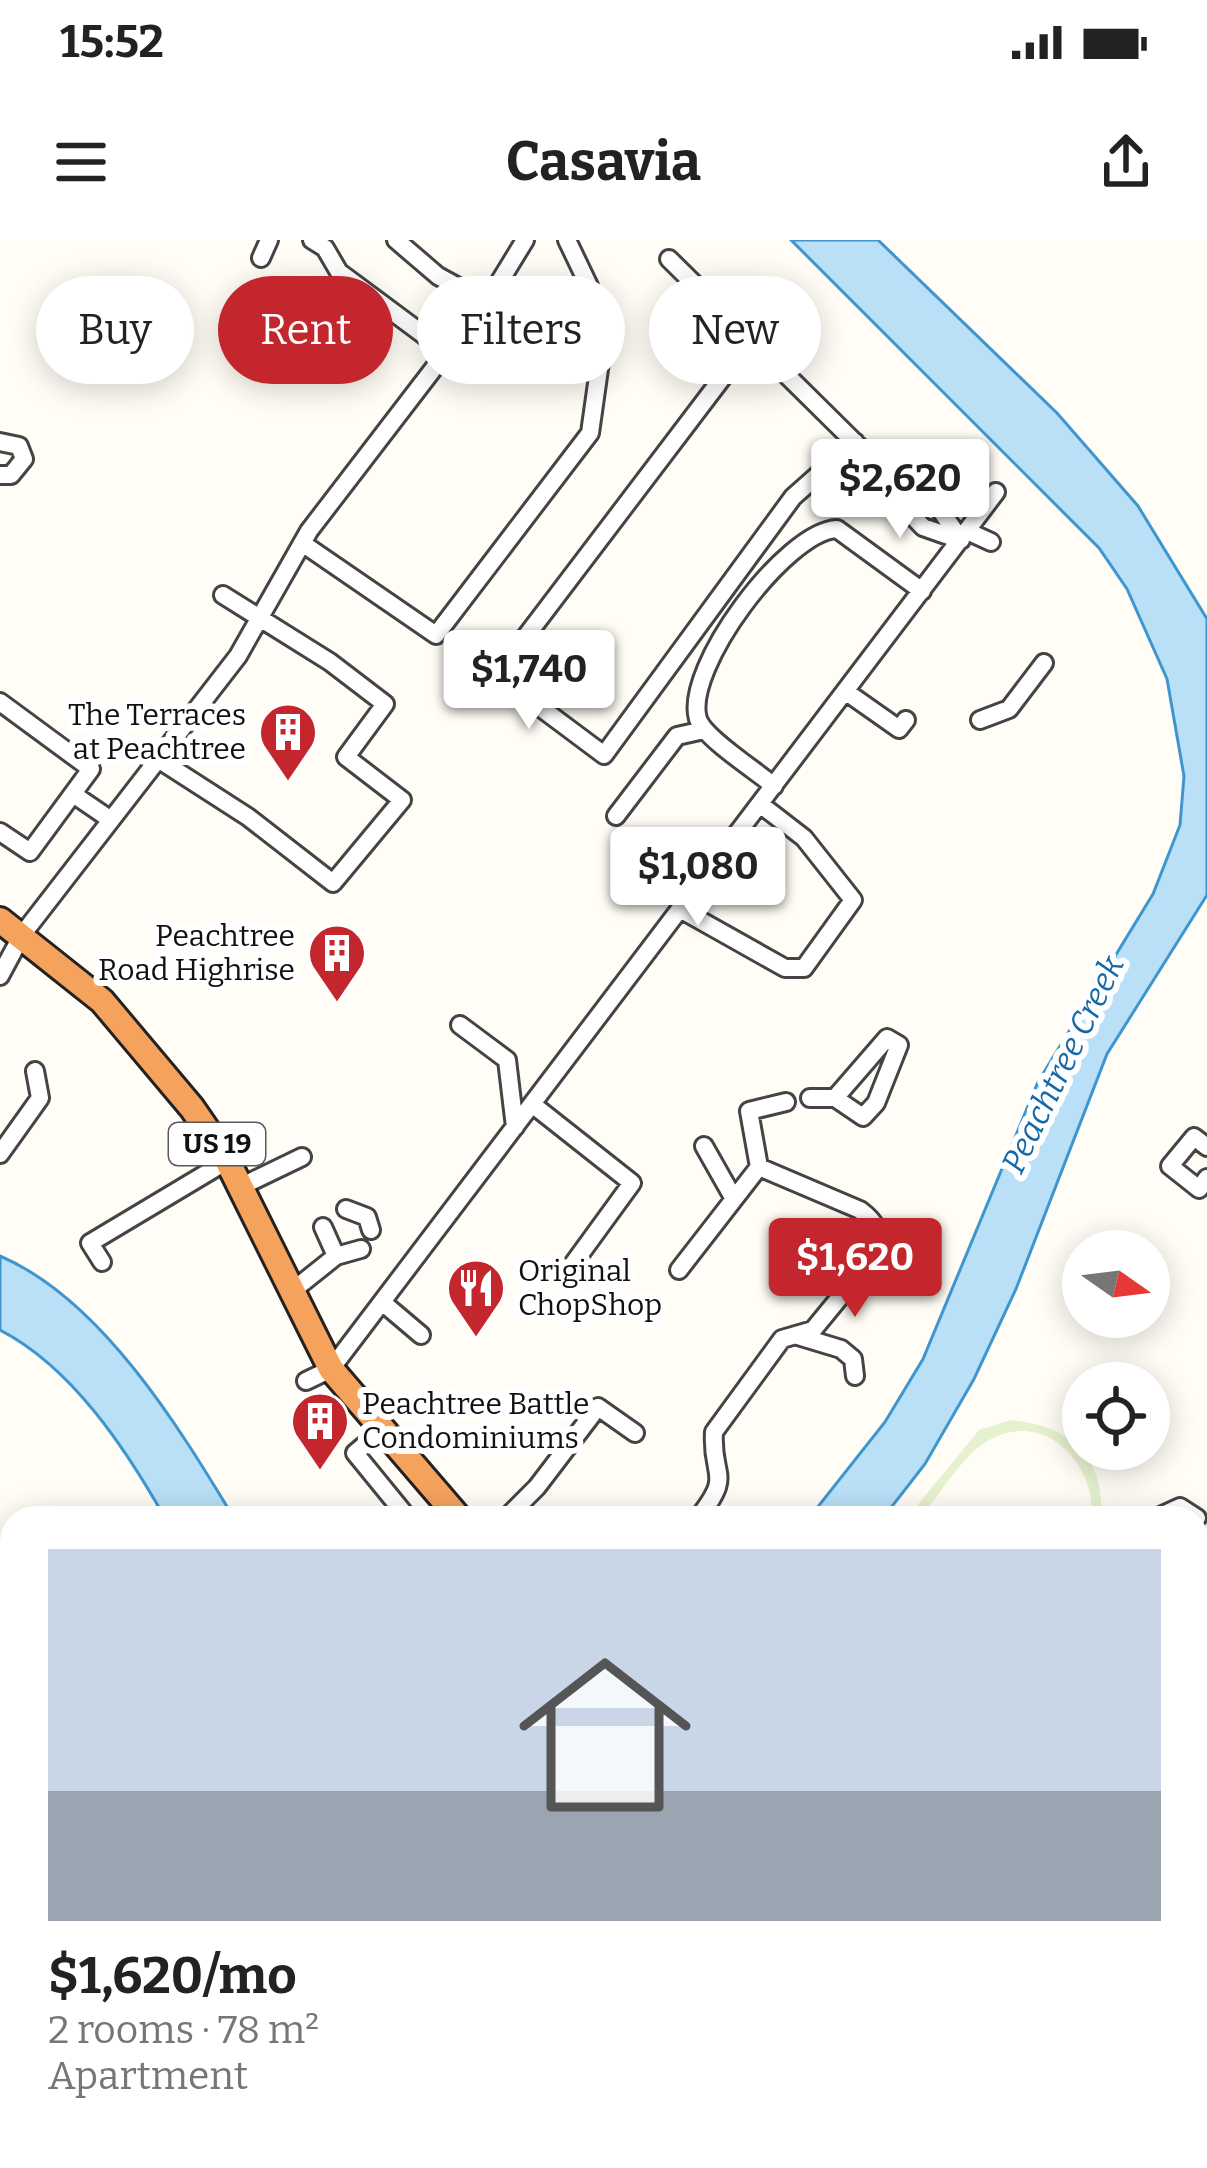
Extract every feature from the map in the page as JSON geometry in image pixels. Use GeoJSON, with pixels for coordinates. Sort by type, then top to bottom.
{"type":"FeatureCollection","features":[{"type":"Feature","properties":{"kind":"highway","name":"US 19"},"geometry":{"type":"LineString","coordinates":[[0,920],[102,1001],[148,1050],[227,1161],[331,1370],[441,1506]]}},
{"type":"Feature","properties":{"kind":"street"},"geometry":{"type":"LineString","coordinates":[[261,258],[269,240]]}},
{"type":"Feature","properties":{"kind":"street"},"geometry":{"type":"LineString","coordinates":[[312,240],[325,248],[339,272],[417,330]]}},
{"type":"Feature","properties":{"kind":"street"},"geometry":{"type":"LineString","coordinates":[[395,240],[438,276]]}},
{"type":"Feature","properties":{"kind":"street"},"geometry":{"type":"LineString","coordinates":[[501,276],[525,240]]}},
{"type":"Feature","properties":{"kind":"street"},"geometry":{"type":"LineString","coordinates":[[302,543],[436,635],[590,433],[602,348],[589,286],[567,240]]}},
{"type":"Feature","properties":{"kind":"street"},"geometry":{"type":"LineString","coordinates":[[669,259],[686,276]]}},
{"type":"Feature","properties":{"kind":"street"},"geometry":{"type":"LineString","coordinates":[[0,976],[22,935],[260,622],[302,543],[419,384]]}},
{"type":"Feature","properties":{"kind":"street"},"geometry":{"type":"LineString","coordinates":[[718,384],[505,664],[513,688],[604,755],[793,497],[855,442]]}},
{"type":"Feature","properties":{"kind":"street"},"geometry":{"type":"LineString","coordinates":[[796,384],[904,491],[904,508],[923,527],[991,542]]}},
{"type":"Feature","properties":{"kind":"street"},"geometry":{"type":"LineString","coordinates":[[0,442],[19,446],[25,459],[11,475],[0,475]]}},
{"type":"Feature","properties":{"kind":"street"},"geometry":{"type":"LineString","coordinates":[[306,1381],[331,1370],[996,492]]}},
{"type":"Feature","properties":{"kind":"street"},"geometry":{"type":"LineString","coordinates":[[775,786],[704,730],[697,702],[710,654],[781,560],[802,542],[827,530],[846,532],[922,591]]}},
{"type":"Feature","properties":{"kind":"street"},"geometry":{"type":"LineString","coordinates":[[158,759],[248,817],[333,883],[402,800],[346,757],[385,704],[330,662],[223,595]]}},
{"type":"Feature","properties":{"kind":"street"},"geometry":{"type":"LineString","coordinates":[[980,719],[1009,709],[1044,663]]}},
{"type":"Feature","properties":{"kind":"street"},"geometry":{"type":"LineString","coordinates":[[845,691],[899,729],[906,720]]}},
{"type":"Feature","properties":{"kind":"street"},"geometry":{"type":"LineString","coordinates":[[0,832],[30,852],[92,769],[4,712]]}},
{"type":"Feature","properties":{"kind":"street"},"geometry":{"type":"LineString","coordinates":[[616,816],[677,736],[704,730]]}},
{"type":"Feature","properties":{"kind":"street"},"geometry":{"type":"LineString","coordinates":[[73,794],[111,820]]}},
{"type":"Feature","properties":{"kind":"street"},"geometry":{"type":"LineString","coordinates":[[680,909],[784,968],[805,968],[814,959],[854,900],[804,838],[760,804]]}},
{"type":"Feature","properties":{"kind":"street"},"geometry":{"type":"LineString","coordinates":[[460,1025],[507,1060],[515,1127]]}},
{"type":"Feature","properties":{"kind":"street"},"geometry":{"type":"LineString","coordinates":[[810,1098],[835,1098],[863,1117],[876,1103],[899,1045],[886,1038],[835,1098]]}},
{"type":"Feature","properties":{"kind":"street"},"geometry":{"type":"LineString","coordinates":[[0,1154],[40,1098],[35,1071]]}},
{"type":"Feature","properties":{"kind":"street"},"geometry":{"type":"LineString","coordinates":[[679,1270],[759,1167],[749,1111],[786,1102]]}},
{"type":"Feature","properties":{"kind":"street"},"geometry":{"type":"LineString","coordinates":[[532,1104],[632,1184],[565,1275]]}},
{"type":"Feature","properties":{"kind":"street"},"geometry":{"type":"LineString","coordinates":[[1207,1147],[1194,1136],[1170,1166],[1199,1189],[1207,1178]]}},
{"type":"Feature","properties":{"kind":"street"},"geometry":{"type":"LineString","coordinates":[[704,1146],[734,1199]]}},
{"type":"Feature","properties":{"kind":"street"},"geometry":{"type":"LineString","coordinates":[[239,1187],[302,1157]]}},
{"type":"Feature","properties":{"kind":"street"},"geometry":{"type":"LineString","coordinates":[[102,1262],[90,1243],[227,1161]]}},
{"type":"Feature","properties":{"kind":"street"},"geometry":{"type":"LineString","coordinates":[[707,1506],[718,1492],[722,1472],[713,1450],[714,1432],[782,1339],[813,1330],[877,1252],[880,1235],[873,1220],[860,1210],[759,1167]]}},
{"type":"Feature","properties":{"kind":"street"},"geometry":{"type":"LineString","coordinates":[[346,1209],[367,1217],[371,1230]]}},
{"type":"Feature","properties":{"kind":"street"},"geometry":{"type":"LineString","coordinates":[[323,1227],[336,1256]]}},
{"type":"Feature","properties":{"kind":"street"},"geometry":{"type":"LineString","coordinates":[[291,1292],[336,1256],[361,1250]]}},
{"type":"Feature","properties":{"kind":"street"},"geometry":{"type":"LineString","coordinates":[[382,1302],[421,1335]]}},
{"type":"Feature","properties":{"kind":"street"},"geometry":{"type":"LineString","coordinates":[[798,1336],[841,1348],[853,1359],[855,1376]]}},
{"type":"Feature","properties":{"kind":"street"},"geometry":{"type":"LineString","coordinates":[[518,1506],[598,1407],[635,1432]]}},
{"type":"Feature","properties":{"kind":"street"},"geometry":{"type":"LineString","coordinates":[[381,1431],[355,1453],[398,1506]]}},
{"type":"Feature","properties":{"kind":"green space"},"geometry":{"type":"Polygon","coordinates":[[[1011,1420],[1062,1435],[1062,1446],[1029,1432],[1010,1432],[989,1440],[961,1465],[929,1506],[917,1506],[979,1430],[1011,1420]]]}},
{"type":"Feature","properties":{"kind":"green space"},"geometry":{"type":"Polygon","coordinates":[[[1080,1470],[1094,1470],[1101,1506],[1091,1506],[1080,1470]]]}},
{"type":"Feature","properties":{"kind":"water","name":"Peachtree Creek"},"geometry":{"type":"Polygon","coordinates":[[[791,240],[878,240],[1057,413],[1138,506],[1207,619],[1207,895],[1107,1054],[1016,1289],[974,1379],[925,1464],[892,1506],[818,1506],[885,1422],[923,1359],[1038,1082],[1153,894],[1180,825],[1184,776],[1167,679],[1127,589],[1099,548],[791,240]]]}},
{"type":"Feature","properties":{"kind":"water"},"geometry":{"type":"Polygon","coordinates":[[[0,1256],[37,1276],[104,1334],[162,1406],[226,1506],[158,1506],[115,1438],[74,1388],[51,1365],[0,1330],[0,1256]]]}},
{"type":"Feature","properties":{"kind":"place","name":"The Terraces at Peachtree"},"geometry":{"type":"Point","coordinates":[288,783]}},
{"type":"Feature","properties":{"kind":"place","name":"Peachtree Road Highrise"},"geometry":{"type":"Point","coordinates":[337,1004]}},
{"type":"Feature","properties":{"kind":"place","name":"Original ChopShop"},"geometry":{"type":"Point","coordinates":[476,1339]}},
{"type":"Feature","properties":{"kind":"place","name":"Peachtree Battle Condominiums"},"geometry":{"type":"Point","coordinates":[320,1472]}}]}
